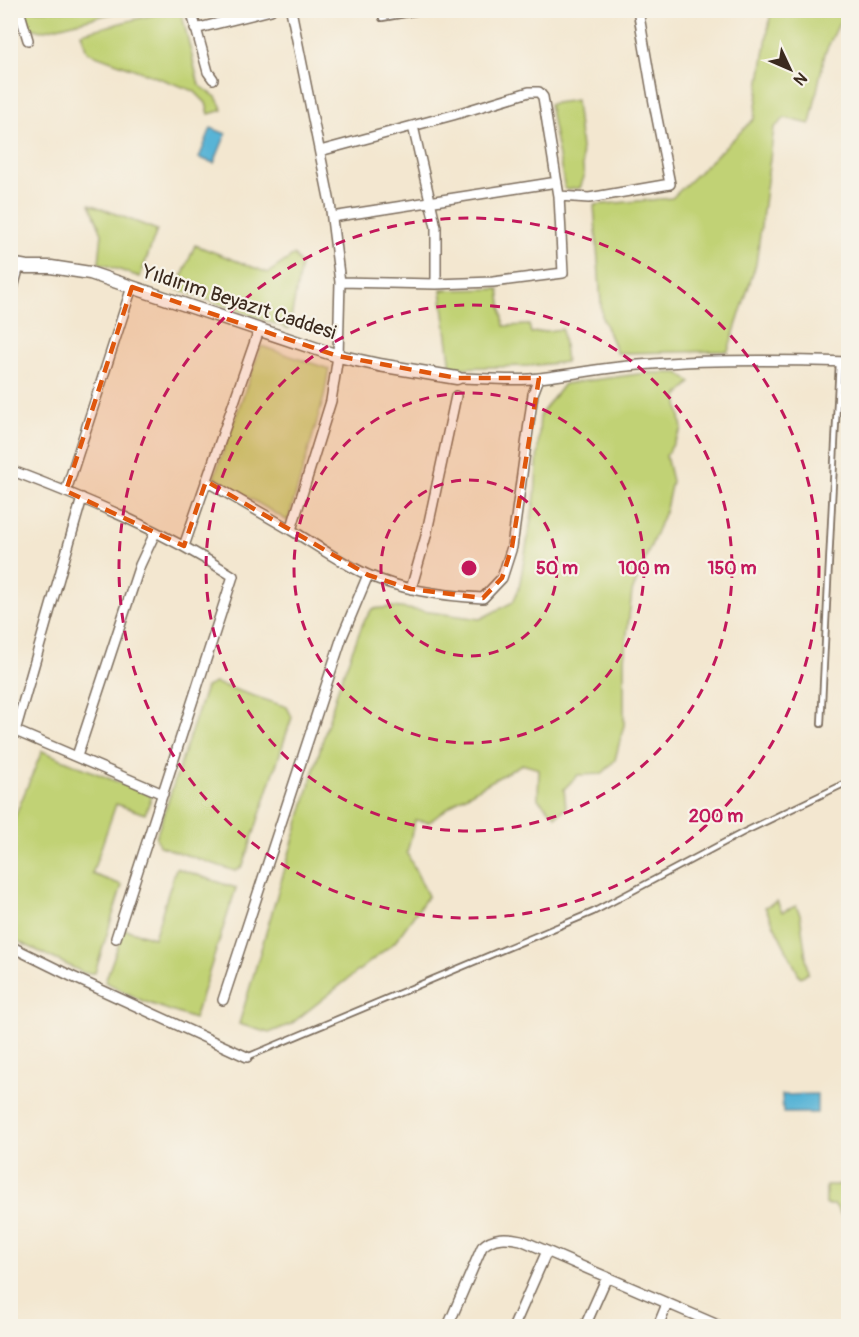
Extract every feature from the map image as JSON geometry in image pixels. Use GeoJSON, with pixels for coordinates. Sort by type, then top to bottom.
{"type":"FeatureCollection","features":[{"type":"Feature","properties":{"kind":"street"},"geometry":{"type":"LineString","coordinates":[[19,10],[28,40]]}},
{"type":"Feature","properties":{"kind":"street"},"geometry":{"type":"LineString","coordinates":[[191,10],[207,72],[213,79]]}},
{"type":"Feature","properties":{"kind":"street"},"geometry":{"type":"LineString","coordinates":[[195,29],[271,10]]}},
{"type":"Feature","properties":{"kind":"street"},"geometry":{"type":"LineString","coordinates":[[291,10],[332,217],[340,282],[338,356],[331,401],[291,530]]}},
{"type":"Feature","properties":{"kind":"street"},"geometry":{"type":"LineString","coordinates":[[559,196],[589,198],[670,184],[638,10]]}},
{"type":"Feature","properties":{"kind":"street"},"geometry":{"type":"LineString","coordinates":[[320,151],[529,92],[539,92],[543,97],[557,182],[563,273],[493,282],[436,285],[340,282]]}},
{"type":"Feature","properties":{"kind":"street"},"geometry":{"type":"LineString","coordinates":[[413,126],[436,227],[436,285]]}},
{"type":"Feature","properties":{"kind":"street"},"geometry":{"type":"LineString","coordinates":[[332,217],[557,182]]}},
{"type":"Feature","properties":{"kind":"street"},"geometry":{"type":"LineString","coordinates":[[10,299],[15,265]]}},
{"type":"Feature","properties":{"kind":"street","name":"Yıldırım Beyazıt Caddesi"},"geometry":{"type":"LineString","coordinates":[[15,265],[51,267],[90,273],[338,356],[457,378]]}},
{"type":"Feature","properties":{"kind":"street"},"geometry":{"type":"LineString","coordinates":[[66,491],[132,287]]}},
{"type":"Feature","properties":{"kind":"street"},"geometry":{"type":"LineString","coordinates":[[184,546],[259,330]]}},
{"type":"Feature","properties":{"kind":"street"},"geometry":{"type":"LineString","coordinates":[[457,378],[539,378],[648,364],[700,361],[734,362],[770,359],[844,362]]}},
{"type":"Feature","properties":{"kind":"street"},"geometry":{"type":"LineString","coordinates":[[206,481],[368,575],[411,589],[455,597],[483,598],[502,578],[512,547],[533,394],[539,378]]}},
{"type":"Feature","properties":{"kind":"street"},"geometry":{"type":"LineString","coordinates":[[411,589],[426,536],[456,396]]}},
{"type":"Feature","properties":{"kind":"street"},"geometry":{"type":"LineString","coordinates":[[10,470],[66,491],[184,546],[233,576],[116,938]]}},
{"type":"Feature","properties":{"kind":"street"},"geometry":{"type":"LineString","coordinates":[[82,498],[13,730],[163,794]]}},
{"type":"Feature","properties":{"kind":"street"},"geometry":{"type":"LineString","coordinates":[[78,756],[140,565],[155,533]]}},
{"type":"Feature","properties":{"kind":"street"},"geometry":{"type":"LineString","coordinates":[[223,1000],[342,637],[368,575]]}},
{"type":"Feature","properties":{"kind":"street"},"geometry":{"type":"LineString","coordinates":[[10,946],[247,1057]]}},
{"type":"Feature","properties":{"kind":"street"},"geometry":{"type":"LineString","coordinates":[[448,1326],[482,1247],[487,1241],[506,1237],[522,1240],[720,1326]]}},
{"type":"Feature","properties":{"kind":"street"},"geometry":{"type":"LineString","coordinates":[[514,1326],[547,1251]]}},
{"type":"Feature","properties":{"kind":"street"},"geometry":{"type":"LineString","coordinates":[[585,1326],[607,1277]]}},
{"type":"Feature","properties":{"kind":"street"},"geometry":{"type":"LineString","coordinates":[[657,1326],[667,1304]]}},
{"type":"Feature","properties":{"kind":"lane"},"geometry":{"type":"LineString","coordinates":[[382,18],[429,10]]}},
{"type":"Feature","properties":{"kind":"lane"},"geometry":{"type":"LineString","coordinates":[[820,724],[844,362]]}},
{"type":"Feature","properties":{"kind":"lane"},"geometry":{"type":"LineString","coordinates":[[247,1057],[593,912],[742,833],[849,782]]}},
{"type":"Feature","properties":{"kind":"highlighted area"},"geometry":{"type":"Polygon","coordinates":[[[132,287],[338,356],[457,378],[539,378],[512,547],[502,578],[483,598],[411,589],[368,575],[206,481],[184,546],[66,491],[132,287]]]}},
{"type":"Feature","properties":{"kind":"green space"},"geometry":{"type":"Polygon","coordinates":[[[25,10],[122,11],[41,31],[30,28],[25,10]]]}},
{"type":"Feature","properties":{"kind":"green space"},"geometry":{"type":"Polygon","coordinates":[[[172,10],[181,11],[199,85],[216,97],[223,110],[209,114],[206,103],[194,91],[87,52],[81,33],[172,10]]]}},
{"type":"Feature","properties":{"kind":"green space"},"geometry":{"type":"Polygon","coordinates":[[[771,11],[845,11],[825,53],[810,124],[785,118],[774,128],[756,264],[728,351],[617,353],[602,317],[594,205],[672,198],[754,119],[771,11]]]}},
{"type":"Feature","properties":{"kind":"green space"},"geometry":{"type":"Polygon","coordinates":[[[576,100],[584,177],[580,188],[565,189],[549,104],[576,100]]]}},
{"type":"Feature","properties":{"kind":"green space"},"geometry":{"type":"Polygon","coordinates":[[[90,204],[157,230],[140,277],[99,263],[102,233],[90,204]]]}},
{"type":"Feature","properties":{"kind":"green space"},"geometry":{"type":"Polygon","coordinates":[[[195,245],[268,273],[294,255],[301,265],[289,329],[177,289],[195,245]]]}},
{"type":"Feature","properties":{"kind":"green space"},"geometry":{"type":"Polygon","coordinates":[[[499,289],[504,326],[529,325],[531,333],[562,329],[566,362],[528,366],[451,368],[441,290],[499,289]]]}},
{"type":"Feature","properties":{"kind":"green space"},"geometry":{"type":"Polygon","coordinates":[[[261,346],[329,369],[324,397],[288,521],[214,477],[261,346]]]}},
{"type":"Feature","properties":{"kind":"green space"},"geometry":{"type":"Polygon","coordinates":[[[646,373],[679,373],[691,382],[677,397],[682,429],[666,456],[672,481],[666,509],[632,592],[624,659],[624,725],[615,760],[602,774],[578,775],[564,789],[566,808],[556,816],[538,799],[539,769],[522,764],[460,799],[429,822],[415,820],[407,853],[428,896],[395,942],[291,1024],[269,1033],[239,1024],[339,685],[363,623],[372,609],[393,607],[480,619],[513,602],[519,588],[535,497],[540,415],[564,384],[646,373]]]}},
{"type":"Feature","properties":{"kind":"green space"},"geometry":{"type":"Polygon","coordinates":[[[215,683],[287,707],[292,717],[243,866],[235,871],[159,846],[156,837],[206,687],[215,683]]]}},
{"type":"Feature","properties":{"kind":"green space"},"geometry":{"type":"Polygon","coordinates":[[[42,751],[152,796],[145,814],[116,804],[92,874],[122,885],[95,973],[84,973],[11,938],[11,826],[42,751]]]}},
{"type":"Feature","properties":{"kind":"green space"},"geometry":{"type":"Polygon","coordinates":[[[176,868],[236,888],[194,1019],[143,1001],[105,982],[124,929],[154,938],[176,868]]]}},
{"type":"Feature","properties":{"kind":"green space"},"geometry":{"type":"Polygon","coordinates":[[[777,901],[782,912],[796,906],[800,914],[808,973],[800,977],[765,907],[777,901]]]}},
{"type":"Feature","properties":{"kind":"green space"},"geometry":{"type":"Polygon","coordinates":[[[843,1181],[848,1181],[848,1220],[843,1218],[835,1205],[826,1205],[826,1185],[843,1185],[843,1181]]]}},
{"type":"Feature","properties":{"kind":"water"},"geometry":{"type":"Polygon","coordinates":[[[211,128],[226,134],[214,163],[199,158],[211,128]]]}},
{"type":"Feature","properties":{"kind":"water"},"geometry":{"type":"Polygon","coordinates":[[[817,1094],[817,1113],[783,1113],[782,1095],[817,1094]]]}}]}
